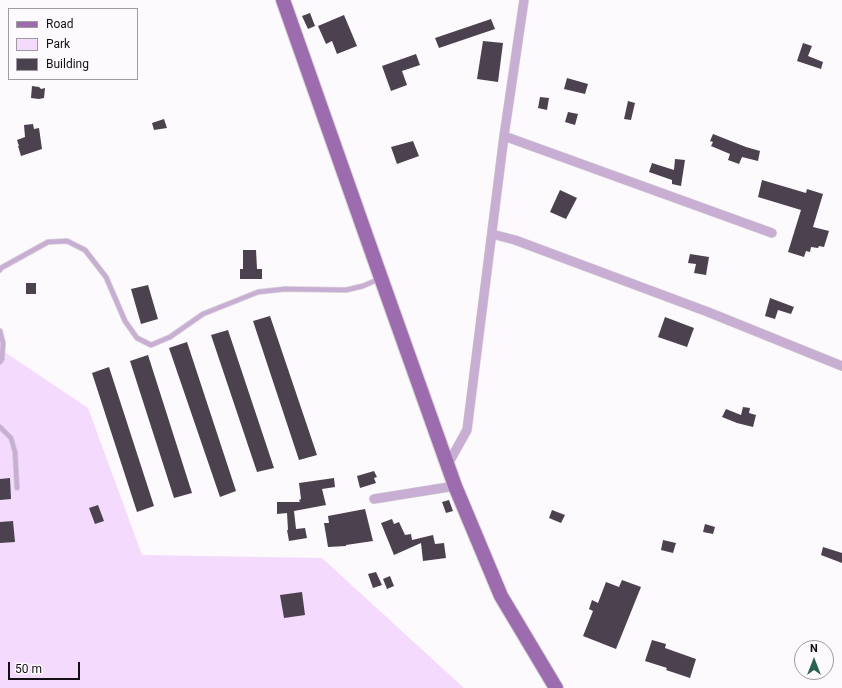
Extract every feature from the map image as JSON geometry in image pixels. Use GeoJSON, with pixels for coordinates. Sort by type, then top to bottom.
{"type":"FeatureCollection","features":[{"type":"Feature","properties":{"kind":"main road"},"geometry":{"type":"LineString","coordinates":[[283,0],[455,486],[501,596],[556,688]]}},
{"type":"Feature","properties":{"kind":"street"},"geometry":{"type":"LineString","coordinates":[[448,464],[468,430],[504,136],[524,0]]}},
{"type":"Feature","properties":{"kind":"street"},"geometry":{"type":"LineString","coordinates":[[504,136],[772,233]]}},
{"type":"Feature","properties":{"kind":"street"},"geometry":{"type":"LineString","coordinates":[[492,234],[515,240],[686,304],[842,366]]}},
{"type":"Feature","properties":{"kind":"street"},"geometry":{"type":"LineString","coordinates":[[374,499],[455,486]]}},
{"type":"Feature","properties":{"kind":"lane"},"geometry":{"type":"LineString","coordinates":[[0,270],[1,268],[48,242],[67,241],[84,250],[106,277],[125,321],[137,338],[151,345],[170,337],[203,314],[258,292],[285,289],[346,290],[363,286],[381,278]]}},
{"type":"Feature","properties":{"kind":"lane"},"geometry":{"type":"LineString","coordinates":[[0,331],[3,343],[2,360],[0,362]]}},
{"type":"Feature","properties":{"kind":"lane"},"geometry":{"type":"LineString","coordinates":[[0,427],[10,438],[15,452],[17,488]]}},
{"type":"Feature","properties":{"kind":"green space"},"geometry":{"type":"Polygon","coordinates":[[[0,349],[88,408],[142,555],[322,558],[464,688],[0,688],[0,349]]]}},
{"type":"Feature","properties":{"kind":"building"},"geometry":{"type":"Polygon","coordinates":[[[310,13],[315,26],[308,29],[302,16],[310,13]]]}},
{"type":"Feature","properties":{"kind":"building"},"geometry":{"type":"Polygon","coordinates":[[[344,15],[357,46],[337,54],[332,41],[326,44],[318,26],[344,15]]]}},
{"type":"Feature","properties":{"kind":"building"},"geometry":{"type":"Polygon","coordinates":[[[491,19],[495,29],[439,48],[435,38],[491,19]]]}},
{"type":"Feature","properties":{"kind":"building"},"geometry":{"type":"Polygon","coordinates":[[[483,41],[503,43],[498,82],[477,79],[483,41]]]}},
{"type":"Feature","properties":{"kind":"building"},"geometry":{"type":"Polygon","coordinates":[[[803,43],[812,46],[808,56],[823,62],[821,69],[797,61],[803,43]]]}},
{"type":"Feature","properties":{"kind":"building"},"geometry":{"type":"Polygon","coordinates":[[[416,54],[420,65],[402,71],[407,85],[391,91],[382,66],[416,54]]]}},
{"type":"Feature","properties":{"kind":"building"},"geometry":{"type":"Polygon","coordinates":[[[567,78],[588,84],[585,94],[564,89],[567,78]]]}},
{"type":"Feature","properties":{"kind":"building"},"geometry":{"type":"Polygon","coordinates":[[[32,86],[39,87],[41,89],[45,88],[44,98],[31,98],[32,86]]]}},
{"type":"Feature","properties":{"kind":"building"},"geometry":{"type":"Polygon","coordinates":[[[540,97],[549,98],[547,110],[538,108],[540,97]]]}},
{"type":"Feature","properties":{"kind":"building"},"geometry":{"type":"Polygon","coordinates":[[[628,101],[635,103],[631,120],[624,119],[628,101]]]}},
{"type":"Feature","properties":{"kind":"building"},"geometry":{"type":"Polygon","coordinates":[[[568,112],[578,114],[575,125],[565,122],[568,112]]]}},
{"type":"Feature","properties":{"kind":"building"},"geometry":{"type":"Polygon","coordinates":[[[164,119],[167,128],[154,130],[152,123],[164,119]]]}},
{"type":"Feature","properties":{"kind":"building"},"geometry":{"type":"Polygon","coordinates":[[[33,124],[34,129],[39,128],[42,149],[21,156],[17,140],[25,137],[24,125],[33,124]]]}},
{"type":"Feature","properties":{"kind":"building"},"geometry":{"type":"Polygon","coordinates":[[[713,134],[760,151],[758,161],[742,157],[739,164],[728,160],[730,154],[711,146],[713,142],[710,141],[713,134]]]}},
{"type":"Feature","properties":{"kind":"building"},"geometry":{"type":"Polygon","coordinates":[[[413,141],[419,156],[397,164],[391,147],[413,141]]]}},
{"type":"Feature","properties":{"kind":"building"},"geometry":{"type":"Polygon","coordinates":[[[675,159],[685,160],[681,186],[672,184],[672,180],[649,172],[652,163],[674,170],[675,159]]]}},
{"type":"Feature","properties":{"kind":"building"},"geometry":{"type":"Polygon","coordinates":[[[762,180],[806,193],[807,189],[823,194],[813,227],[829,231],[824,247],[811,247],[810,252],[806,251],[804,257],[788,252],[801,210],[758,197],[762,180]]]}},
{"type":"Feature","properties":{"kind":"building"},"geometry":{"type":"Polygon","coordinates":[[[560,190],[577,198],[566,219],[550,212],[560,190]]]}},
{"type":"Feature","properties":{"kind":"building"},"geometry":{"type":"Polygon","coordinates":[[[243,250],[256,250],[257,269],[262,269],[262,279],[240,279],[240,269],[243,269],[243,250]]]}},
{"type":"Feature","properties":{"kind":"building"},"geometry":{"type":"Polygon","coordinates":[[[690,254],[709,257],[706,275],[694,273],[696,264],[688,263],[690,254]]]}},
{"type":"Feature","properties":{"kind":"building"},"geometry":{"type":"Polygon","coordinates":[[[26,283],[36,283],[36,294],[26,294],[26,283]]]}},
{"type":"Feature","properties":{"kind":"building"},"geometry":{"type":"Polygon","coordinates":[[[148,285],[158,319],[141,324],[131,289],[148,285]]]}},
{"type":"Feature","properties":{"kind":"building"},"geometry":{"type":"Polygon","coordinates":[[[770,298],[794,307],[791,314],[778,310],[775,319],[765,316],[770,298]]]}},
{"type":"Feature","properties":{"kind":"building"},"geometry":{"type":"Polygon","coordinates":[[[270,316],[317,455],[299,460],[253,321],[270,316]]]}},
{"type":"Feature","properties":{"kind":"building"},"geometry":{"type":"Polygon","coordinates":[[[665,317],[694,328],[687,347],[658,337],[665,317]]]}},
{"type":"Feature","properties":{"kind":"building"},"geometry":{"type":"Polygon","coordinates":[[[228,330],[274,468],[257,472],[211,335],[228,330]]]}},
{"type":"Feature","properties":{"kind":"building"},"geometry":{"type":"Polygon","coordinates":[[[187,342],[236,491],[220,497],[169,348],[187,342]]]}},
{"type":"Feature","properties":{"kind":"building"},"geometry":{"type":"Polygon","coordinates":[[[148,355],[192,493],[174,498],[130,361],[148,355]]]}},
{"type":"Feature","properties":{"kind":"building"},"geometry":{"type":"Polygon","coordinates":[[[109,367],[154,506],[137,512],[92,373],[109,367]]]}},
{"type":"Feature","properties":{"kind":"building"},"geometry":{"type":"Polygon","coordinates":[[[743,407],[750,408],[749,413],[756,415],[753,427],[722,417],[726,409],[741,415],[743,407]]]}},
{"type":"Feature","properties":{"kind":"building"},"geometry":{"type":"Polygon","coordinates":[[[374,471],[377,477],[374,478],[376,483],[360,488],[357,476],[374,471]]]}},
{"type":"Feature","properties":{"kind":"building"},"geometry":{"type":"Polygon","coordinates":[[[10,478],[11,499],[0,500],[0,479],[10,478]]]}},
{"type":"Feature","properties":{"kind":"building"},"geometry":{"type":"Polygon","coordinates":[[[334,478],[335,487],[322,489],[326,505],[294,511],[296,529],[305,528],[307,538],[289,541],[287,530],[287,513],[277,514],[277,502],[300,502],[299,483],[334,478]]]}},
{"type":"Feature","properties":{"kind":"building"},"geometry":{"type":"Polygon","coordinates":[[[449,500],[453,511],[446,513],[442,502],[449,500]]]}},
{"type":"Feature","properties":{"kind":"building"},"geometry":{"type":"Polygon","coordinates":[[[98,505],[104,521],[95,524],[89,508],[98,505]]]}},
{"type":"Feature","properties":{"kind":"building"},"geometry":{"type":"Polygon","coordinates":[[[365,509],[373,541],[346,546],[328,547],[324,523],[329,523],[328,516],[365,509]]]}},
{"type":"Feature","properties":{"kind":"building"},"geometry":{"type":"Polygon","coordinates":[[[552,510],[565,515],[561,523],[549,518],[552,510]]]}},
{"type":"Feature","properties":{"kind":"building"},"geometry":{"type":"Polygon","coordinates":[[[392,519],[394,524],[399,522],[405,535],[411,534],[412,540],[433,535],[435,544],[444,543],[446,558],[423,561],[421,543],[394,555],[381,523],[392,519]]]}},
{"type":"Feature","properties":{"kind":"building"},"geometry":{"type":"Polygon","coordinates":[[[13,521],[15,542],[0,543],[0,522],[13,521]]]}},
{"type":"Feature","properties":{"kind":"building"},"geometry":{"type":"Polygon","coordinates":[[[705,524],[715,527],[713,534],[703,532],[705,524]]]}},
{"type":"Feature","properties":{"kind":"building"},"geometry":{"type":"Polygon","coordinates":[[[663,540],[676,543],[673,553],[661,550],[663,540]]]}},
{"type":"Feature","properties":{"kind":"building"},"geometry":{"type":"Polygon","coordinates":[[[823,547],[842,553],[842,563],[821,555],[823,547]]]}},
{"type":"Feature","properties":{"kind":"building"},"geometry":{"type":"Polygon","coordinates":[[[376,572],[382,585],[373,588],[368,574],[376,572]]]}},
{"type":"Feature","properties":{"kind":"building"},"geometry":{"type":"Polygon","coordinates":[[[390,576],[394,586],[387,589],[383,579],[390,576]]]}},
{"type":"Feature","properties":{"kind":"building"},"geometry":{"type":"Polygon","coordinates":[[[622,580],[641,587],[616,649],[583,636],[593,611],[589,609],[592,600],[598,603],[606,582],[619,587],[622,580]]]}},
{"type":"Feature","properties":{"kind":"building"},"geometry":{"type":"Polygon","coordinates":[[[302,592],[305,615],[284,618],[280,595],[302,592]]]}},
{"type":"Feature","properties":{"kind":"building"},"geometry":{"type":"Polygon","coordinates":[[[652,640],[666,644],[665,648],[696,659],[690,678],[666,670],[667,668],[645,661],[652,640]]]}}]}
